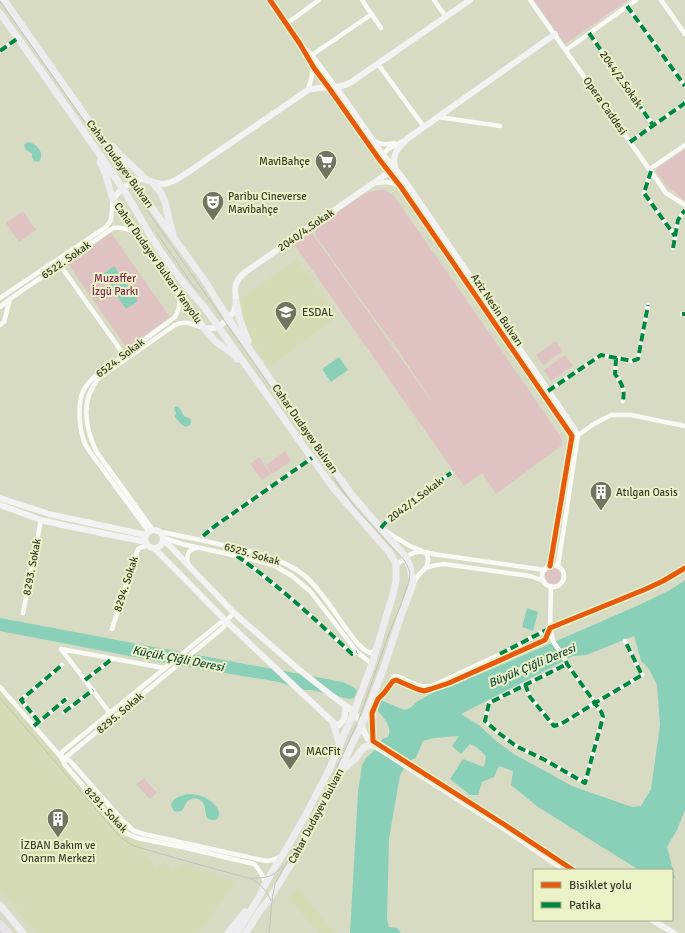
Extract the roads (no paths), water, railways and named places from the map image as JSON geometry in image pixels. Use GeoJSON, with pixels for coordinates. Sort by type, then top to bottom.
{"type":"FeatureCollection","features":[{"type":"Feature","properties":{"kind":"highway"},"geometry":{"type":"LineString","coordinates":[[0,924],[8,933]]}},
{"type":"Feature","properties":{"kind":"main road","name":"Cahar Dudayev Bulvarı"},"geometry":{"type":"LineString","coordinates":[[4,0],[133,182],[206,281],[228,318],[315,445],[352,495],[406,557],[410,567],[413,584],[362,725],[335,783],[302,844],[277,887],[261,909]]}},
{"type":"Feature","properties":{"kind":"main road","name":"Cahar Dudayev Bulvarı"},"geometry":{"type":"LineString","coordinates":[[0,13],[122,188],[169,263],[188,289],[205,308],[258,384],[344,501],[390,553],[396,564],[395,588],[372,664],[354,712],[319,790],[258,899]]}},
{"type":"Feature","properties":{"kind":"main road"},"geometry":{"type":"LineString","coordinates":[[89,120],[119,154],[150,181],[161,193],[165,202],[173,237]]}},
{"type":"Feature","properties":{"kind":"main road"},"geometry":{"type":"LineString","coordinates":[[80,127],[102,166],[113,199]]}},
{"type":"Feature","properties":{"kind":"main road"},"geometry":{"type":"LineString","coordinates":[[236,302],[245,336],[260,364]]}},
{"type":"Feature","properties":{"kind":"main road"},"geometry":{"type":"LineString","coordinates":[[204,328],[215,341],[233,354],[258,384]]}},
{"type":"Feature","properties":{"kind":"main road"},"geometry":{"type":"LineString","coordinates":[[333,723],[340,745]]}},
{"type":"Feature","properties":{"kind":"main road"},"geometry":{"type":"LineString","coordinates":[[340,771],[354,760],[361,749],[366,746],[374,745]]}},
{"type":"Feature","properties":{"kind":"main road"},"geometry":{"type":"LineString","coordinates":[[228,933],[258,899]]}},
{"type":"Feature","properties":{"kind":"main road"},"geometry":{"type":"LineString","coordinates":[[236,933],[258,899]]}},
{"type":"Feature","properties":{"kind":"main road"},"geometry":{"type":"LineString","coordinates":[[0,905],[23,933]]}},
{"type":"Feature","properties":{"kind":"main road"},"geometry":{"type":"LineString","coordinates":[[246,933],[261,909]]}},
{"type":"Feature","properties":{"kind":"main road"},"geometry":{"type":"LineString","coordinates":[[252,933],[261,909]]}},
{"type":"Feature","properties":{"kind":"main road"},"geometry":{"type":"LineString","coordinates":[[10,917],[26,933]]}},
{"type":"Feature","properties":{"kind":"street","name":"Aziz Nesin Bulvarı"},"geometry":{"type":"LineString","coordinates":[[270,0],[300,44],[314,68],[381,157],[395,168],[548,391],[574,436]]}},
{"type":"Feature","properties":{"kind":"street"},"geometry":{"type":"LineString","coordinates":[[286,24],[319,0]]}},
{"type":"Feature","properties":{"kind":"street"},"geometry":{"type":"LineString","coordinates":[[362,0],[381,28]]}},
{"type":"Feature","properties":{"kind":"street"},"geometry":{"type":"LineString","coordinates":[[434,0],[446,17]]}},
{"type":"Feature","properties":{"kind":"street"},"geometry":{"type":"LineString","coordinates":[[113,199],[122,188],[138,180],[163,184],[182,177],[308,90],[350,84],[470,0]]}},
{"type":"Feature","properties":{"kind":"street","name":"Opera Caddesi"},"geometry":{"type":"LineString","coordinates":[[530,0],[666,193],[685,205]]}},
{"type":"Feature","properties":{"kind":"street"},"geometry":{"type":"LineString","coordinates":[[566,50],[636,0]]}},
{"type":"Feature","properties":{"kind":"street"},"geometry":{"type":"LineString","coordinates":[[661,0],[685,34]]}},
{"type":"Feature","properties":{"kind":"street"},"geometry":{"type":"LineString","coordinates":[[627,6],[685,86]]}},
{"type":"Feature","properties":{"kind":"street"},"geometry":{"type":"LineString","coordinates":[[312,55],[372,14]]}},
{"type":"Feature","properties":{"kind":"street","name":"2044/2.Sokak"},"geometry":{"type":"LineString","coordinates":[[589,33],[653,125]]}},
{"type":"Feature","properties":{"kind":"street"},"geometry":{"type":"LineString","coordinates":[[381,157],[388,149],[407,139],[555,34]]}},
{"type":"Feature","properties":{"kind":"street"},"geometry":{"type":"LineString","coordinates":[[0,51],[18,38]]}},
{"type":"Feature","properties":{"kind":"street","name":"Aziz Nesin Bulvarı"},"geometry":{"type":"LineString","coordinates":[[300,44],[312,55],[336,87],[373,140],[389,172],[401,187],[574,436]]}},
{"type":"Feature","properties":{"kind":"street"},"geometry":{"type":"LineString","coordinates":[[378,64],[424,127]]}},
{"type":"Feature","properties":{"kind":"street"},"geometry":{"type":"LineString","coordinates":[[308,90],[314,68]]}},
{"type":"Feature","properties":{"kind":"street"},"geometry":{"type":"LineString","coordinates":[[630,142],[685,103]]}},
{"type":"Feature","properties":{"kind":"street"},"geometry":{"type":"LineString","coordinates":[[438,117],[500,126]]}},
{"type":"Feature","properties":{"kind":"street"},"geometry":{"type":"LineString","coordinates":[[395,168],[393,160],[395,152],[407,139]]}},
{"type":"Feature","properties":{"kind":"street"},"geometry":{"type":"LineString","coordinates":[[373,140],[383,144],[398,143]]}},
{"type":"Feature","properties":{"kind":"street"},"geometry":{"type":"LineString","coordinates":[[675,236],[644,193],[650,170],[685,145]]}},
{"type":"Feature","properties":{"kind":"street","name":"2040/4.Sokak"},"geometry":{"type":"LineString","coordinates":[[236,302],[235,286],[244,273],[395,168]]}},
{"type":"Feature","properties":{"kind":"street"},"geometry":{"type":"LineString","coordinates":[[374,183],[390,182],[401,187]]}},
{"type":"Feature","properties":{"kind":"street","name":"Cahar Dudayev Bulvarı Yanyolu"},"geometry":{"type":"LineString","coordinates":[[113,199],[136,234],[204,328]]}},
{"type":"Feature","properties":{"kind":"street","name":"6522. Sokak"},"geometry":{"type":"LineString","coordinates":[[0,298],[106,227],[111,220],[113,199]]}},
{"type":"Feature","properties":{"kind":"street"},"geometry":{"type":"LineString","coordinates":[[673,248],[678,220],[685,210]]}},
{"type":"Feature","properties":{"kind":"street","name":"6522. Sokak"},"geometry":{"type":"LineString","coordinates":[[0,308],[10,299],[113,228],[120,227],[136,234]]}},
{"type":"Feature","properties":{"kind":"street"},"geometry":{"type":"LineString","coordinates":[[60,265],[124,355]]}},
{"type":"Feature","properties":{"kind":"street","name":"6524. Sokak"},"geometry":{"type":"LineString","coordinates":[[150,532],[90,452],[83,440],[79,417],[82,393],[87,384],[95,376],[175,317],[179,310],[180,294]]}},
{"type":"Feature","properties":{"kind":"street"},"geometry":{"type":"LineString","coordinates":[[0,325],[4,322],[10,299]]}},
{"type":"Feature","properties":{"kind":"street"},"geometry":{"type":"LineString","coordinates":[[204,328],[210,329],[223,324],[234,311],[236,302]]}},
{"type":"Feature","properties":{"kind":"street"},"geometry":{"type":"LineString","coordinates":[[548,391],[601,355],[632,361],[638,359],[648,305]]}},
{"type":"Feature","properties":{"kind":"street","name":"6524. Sokak"},"geometry":{"type":"LineString","coordinates":[[150,532],[96,451],[90,438],[86,412],[88,396],[93,385],[99,378],[175,325],[184,322],[204,328]]}},
{"type":"Feature","properties":{"kind":"street"},"geometry":{"type":"LineString","coordinates":[[616,358],[615,374],[621,382],[624,392],[623,401]]}},
{"type":"Feature","properties":{"kind":"street"},"geometry":{"type":"LineString","coordinates":[[550,566],[574,436],[611,415],[631,415],[685,426]]}},
{"type":"Feature","properties":{"kind":"street"},"geometry":{"type":"LineString","coordinates":[[558,566],[574,436]]}},
{"type":"Feature","properties":{"kind":"street"},"geometry":{"type":"LineString","coordinates":[[203,536],[312,458]]}},
{"type":"Feature","properties":{"kind":"street","name":"2042/1.Sokak"},"geometry":{"type":"LineString","coordinates":[[381,528],[398,511],[451,473]]}},
{"type":"Feature","properties":{"kind":"street"},"geometry":{"type":"LineString","coordinates":[[0,498],[49,514],[150,532],[156,530],[234,613],[297,668],[354,712],[362,725],[364,732],[374,745],[564,869]]}},
{"type":"Feature","properties":{"kind":"street"},"geometry":{"type":"LineString","coordinates":[[0,505],[41,520],[146,544],[155,549],[270,663],[337,726],[341,724],[346,713],[345,706]]}},
{"type":"Feature","properties":{"kind":"street","name":"8293. Sokak"},"geometry":{"type":"LineString","coordinates":[[23,613],[41,520]]}},
{"type":"Feature","properties":{"kind":"street"},"geometry":{"type":"LineString","coordinates":[[381,528],[414,548],[433,554],[545,570]]}},
{"type":"Feature","properties":{"kind":"street"},"geometry":{"type":"LineString","coordinates":[[146,544],[150,532]]}},
{"type":"Feature","properties":{"kind":"street","name":"6525. Sokak"},"geometry":{"type":"LineString","coordinates":[[162,537],[172,534],[238,548],[267,556],[289,566],[305,576],[316,588],[356,642],[364,650],[370,652],[376,650]]}},
{"type":"Feature","properties":{"kind":"street"},"geometry":{"type":"LineString","coordinates":[[155,549],[161,546],[162,537]]}},
{"type":"Feature","properties":{"kind":"street","name":"6525. Sokak"},"geometry":{"type":"LineString","coordinates":[[162,537],[182,544],[275,566],[292,576],[310,591],[357,652],[372,664]]}},
{"type":"Feature","properties":{"kind":"street","name":"8294. Sokak"},"geometry":{"type":"LineString","coordinates":[[112,629],[138,549],[146,544]]}},
{"type":"Feature","properties":{"kind":"street"},"geometry":{"type":"LineString","coordinates":[[188,564],[187,557],[190,551],[193,549],[203,549]]}},
{"type":"Feature","properties":{"kind":"street"},"geometry":{"type":"LineString","coordinates":[[396,564],[402,562],[406,557],[415,552],[423,551]]}},
{"type":"Feature","properties":{"kind":"street"},"geometry":{"type":"LineString","coordinates":[[423,551],[428,558],[428,565],[424,570]]}},
{"type":"Feature","properties":{"kind":"street"},"geometry":{"type":"LineString","coordinates":[[237,556],[260,572],[285,593],[352,654],[357,652]]}},
{"type":"Feature","properties":{"kind":"street"},"geometry":{"type":"LineString","coordinates":[[413,584],[420,573],[432,565],[444,564],[530,576],[544,581],[551,586],[558,586],[563,581],[563,571],[558,566],[550,566],[545,570],[543,575],[544,581]]}},
{"type":"Feature","properties":{"kind":"street"},"geometry":{"type":"LineString","coordinates":[[551,586],[550,628],[553,641],[602,713],[603,717],[585,783],[545,760],[516,746],[485,721],[489,703],[566,662]]}},
{"type":"Feature","properties":{"kind":"street"},"geometry":{"type":"LineString","coordinates":[[226,620],[234,613]]}},
{"type":"Feature","properties":{"kind":"street","name":"8295. Sokak"},"geometry":{"type":"LineString","coordinates":[[226,620],[224,627],[63,758],[62,752],[165,667],[220,623],[226,620]]}},
{"type":"Feature","properties":{"kind":"street"},"geometry":{"type":"LineString","coordinates":[[393,681],[393,678],[396,676],[417,686],[427,688],[509,650],[550,628]]}},
{"type":"Feature","properties":{"kind":"street"},"geometry":{"type":"LineString","coordinates":[[525,684],[530,697],[554,726],[561,724],[642,675],[625,641]]}},
{"type":"Feature","properties":{"kind":"street"},"geometry":{"type":"LineString","coordinates":[[110,713],[62,649],[165,667]]}},
{"type":"Feature","properties":{"kind":"street"},"geometry":{"type":"LineString","coordinates":[[85,680],[112,658]]}},
{"type":"Feature","properties":{"kind":"street"},"geometry":{"type":"LineString","coordinates":[[39,722],[21,700],[62,665]]}},
{"type":"Feature","properties":{"kind":"street","name":"8291. Sokak"},"geometry":{"type":"LineString","coordinates":[[0,687],[63,758],[70,761],[123,821],[134,831],[266,861],[273,860],[282,855]]}},
{"type":"Feature","properties":{"kind":"street"},"geometry":{"type":"LineString","coordinates":[[64,712],[93,690]]}},
{"type":"Feature","properties":{"kind":"street"},"geometry":{"type":"LineString","coordinates":[[34,726],[66,699]]}},
{"type":"Feature","properties":{"kind":"street","name":"8291. Sokak"},"geometry":{"type":"LineString","coordinates":[[63,758],[65,765],[126,833],[137,838],[254,864],[263,875],[266,884]]}},
{"type":"Feature","properties":{"kind":"street"},"geometry":{"type":"LineString","coordinates":[[654,921],[674,933]]}},
{"type":"Feature","properties":{"kind":"water"},"geometry":{"type":"Polygon","coordinates":[[[28,142],[37,146],[41,152],[41,159],[39,162],[34,161],[32,153],[26,150],[24,145],[28,142]]]}},
{"type":"Feature","properties":{"kind":"water"},"geometry":{"type":"Polygon","coordinates":[[[114,266],[138,301],[126,309],[102,275],[114,266]]]}},
{"type":"Feature","properties":{"kind":"water"},"geometry":{"type":"Polygon","coordinates":[[[339,357],[348,370],[331,382],[322,369],[339,357]]]}},
{"type":"Feature","properties":{"kind":"water"},"geometry":{"type":"Polygon","coordinates":[[[177,406],[185,417],[190,418],[190,425],[186,427],[182,425],[175,417],[176,413],[174,410],[177,406]]]}},
{"type":"Feature","properties":{"kind":"water","name":"Büyük Çiğli Deresi"},"geometry":{"type":"Polygon","coordinates":[[[685,580],[685,810],[677,830],[667,847],[673,869],[637,869],[538,807],[511,785],[513,771],[499,766],[494,777],[482,782],[478,795],[470,795],[450,779],[463,759],[484,767],[486,756],[470,744],[461,754],[452,746],[459,736],[434,738],[423,741],[416,758],[409,761],[400,775],[389,839],[387,919],[389,927],[397,928],[401,933],[350,933],[358,792],[362,765],[366,758],[376,749],[382,739],[388,737],[389,733],[387,722],[377,710],[381,700],[404,710],[410,708],[418,701],[439,689],[485,672],[670,590],[685,580]],[[634,636],[586,655],[573,656],[461,714],[480,726],[496,741],[514,754],[572,786],[632,807],[641,806],[651,789],[660,725],[657,685],[649,669],[641,661],[634,636]]]}},
{"type":"Feature","properties":{"kind":"water"},"geometry":{"type":"Polygon","coordinates":[[[527,608],[538,612],[533,631],[522,627],[527,608]]]}},
{"type":"Feature","properties":{"kind":"water","name":"Küçük Çiğli Deresi"},"geometry":{"type":"Polygon","coordinates":[[[0,618],[343,682],[355,688],[357,691],[354,698],[349,699],[311,690],[302,690],[279,682],[166,663],[0,631],[0,618]]]}},
{"type":"Feature","properties":{"kind":"water"},"geometry":{"type":"Polygon","coordinates":[[[188,794],[200,795],[211,801],[218,809],[218,818],[215,820],[209,819],[206,814],[204,804],[198,799],[189,800],[181,811],[174,811],[171,805],[172,802],[178,797],[188,794]]]}},
{"type":"Feature","properties":{"kind":"tram line"},"geometry":{"type":"LineString","coordinates":[[0,1],[342,490],[355,507],[404,560],[410,573],[409,581],[400,607],[389,633],[359,719],[331,780],[275,884],[269,933]]}},
{"type":"Feature","properties":{"kind":"tram line"},"geometry":{"type":"LineString","coordinates":[[156,232],[199,292]]}},
{"type":"Feature","properties":{"kind":"tram line"},"geometry":{"type":"LineString","coordinates":[[0,698],[120,837],[134,846],[248,878],[267,877],[274,874],[282,867]]}},
{"type":"Feature","properties":{"kind":"tram line"},"geometry":{"type":"LineString","coordinates":[[250,878],[263,888],[271,901]]}},
{"type":"Feature","properties":{"kind":"place","name":"MaviBahçe"},"geometry":{"type":"Point","coordinates":[326,180]}},
{"type":"Feature","properties":{"kind":"place","name":"Paribu Cineverse Mavibahçe"},"geometry":{"type":"Point","coordinates":[213,222]}},
{"type":"Feature","properties":{"kind":"place","name":"ESDAL"},"geometry":{"type":"Point","coordinates":[286,332]}},
{"type":"Feature","properties":{"kind":"place","name":"Atılgan Oasis"},"geometry":{"type":"Point","coordinates":[601,512]}},
{"type":"Feature","properties":{"kind":"place","name":"MACFit"},"geometry":{"type":"Point","coordinates":[290,770]}},
{"type":"Feature","properties":{"kind":"place","name":"İZBAN Bakım ve Onarım Merkezi"},"geometry":{"type":"Point","coordinates":[58,838]}},
{"type":"Feature","properties":{"kind":"park label","name":"Muzaffer İzgü Parkı"},"geometry":{"type":"Point","coordinates":[115,284]}}]}
